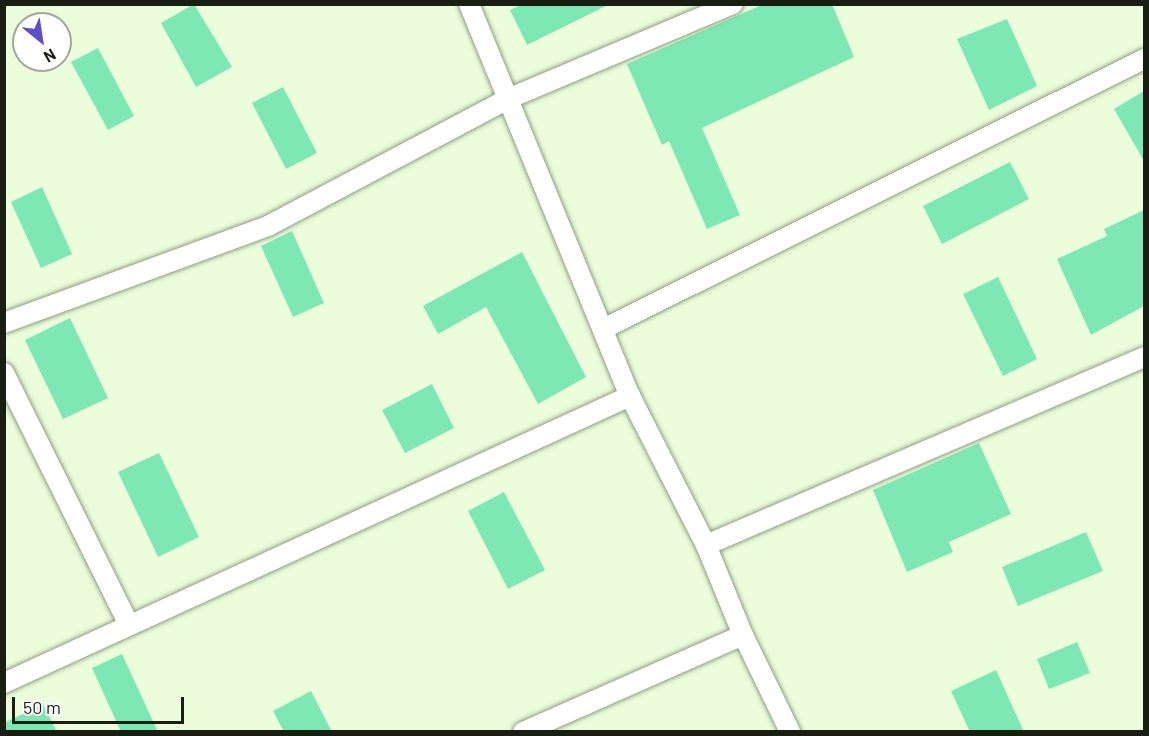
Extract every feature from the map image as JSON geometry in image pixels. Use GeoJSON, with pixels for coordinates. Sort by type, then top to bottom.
{"type":"FeatureCollection","features":[{"type":"Feature","properties":{"kind":"street"},"geometry":{"type":"LineString","coordinates":[[469,4],[510,98],[630,396],[706,545],[743,635],[790,732]]}},
{"type":"Feature","properties":{"kind":"street"},"geometry":{"type":"LineString","coordinates":[[4,323],[268,226],[510,98],[733,4]]}},
{"type":"Feature","properties":{"kind":"street"},"geometry":{"type":"LineString","coordinates":[[603,329],[1144,59]]}},
{"type":"Feature","properties":{"kind":"street"},"geometry":{"type":"LineString","coordinates":[[706,545],[1144,357]]}},
{"type":"Feature","properties":{"kind":"street"},"geometry":{"type":"LineString","coordinates":[[4,373],[129,625]]}},
{"type":"Feature","properties":{"kind":"street"},"geometry":{"type":"LineString","coordinates":[[4,683],[630,396]]}},
{"type":"Feature","properties":{"kind":"street"},"geometry":{"type":"LineString","coordinates":[[523,732],[743,635]]}},
{"type":"Feature","properties":{"kind":"building"},"geometry":{"type":"Polygon","coordinates":[[[194,4],[232,67],[196,87],[161,23],[194,4]]]}},
{"type":"Feature","properties":{"kind":"building"},"geometry":{"type":"Polygon","coordinates":[[[523,4],[610,4],[527,45],[510,10],[523,4]]]}},
{"type":"Feature","properties":{"kind":"building"},"geometry":{"type":"Polygon","coordinates":[[[764,4],[832,4],[854,57],[702,128],[740,215],[707,229],[669,141],[662,145],[627,64],[764,4]]]}},
{"type":"Feature","properties":{"kind":"building"},"geometry":{"type":"Polygon","coordinates":[[[1007,19],[1037,86],[989,110],[957,39],[1007,19]]]}},
{"type":"Feature","properties":{"kind":"building"},"geometry":{"type":"Polygon","coordinates":[[[98,48],[134,116],[108,130],[72,61],[98,48]]]}},
{"type":"Feature","properties":{"kind":"building"},"geometry":{"type":"Polygon","coordinates":[[[283,87],[317,153],[286,169],[252,103],[283,87]]]}},
{"type":"Feature","properties":{"kind":"building"},"geometry":{"type":"Polygon","coordinates":[[[1144,91],[1144,161],[1114,109],[1144,91]]]}},
{"type":"Feature","properties":{"kind":"building"},"geometry":{"type":"Polygon","coordinates":[[[1010,162],[1029,199],[942,244],[923,206],[1010,162]]]}},
{"type":"Feature","properties":{"kind":"building"},"geometry":{"type":"Polygon","coordinates":[[[42,187],[72,254],[41,268],[11,202],[42,187]]]}},
{"type":"Feature","properties":{"kind":"building"},"geometry":{"type":"Polygon","coordinates":[[[1144,210],[1144,306],[1091,335],[1057,259],[1107,236],[1104,229],[1144,210]]]}},
{"type":"Feature","properties":{"kind":"building"},"geometry":{"type":"Polygon","coordinates":[[[292,231],[324,303],[293,317],[261,246],[292,231]]]}},
{"type":"Feature","properties":{"kind":"building"},"geometry":{"type":"Polygon","coordinates":[[[522,252],[586,377],[538,404],[486,307],[438,334],[423,306],[522,252]]]}},
{"type":"Feature","properties":{"kind":"building"},"geometry":{"type":"Polygon","coordinates":[[[998,277],[1037,359],[1003,376],[963,294],[998,277]]]}},
{"type":"Feature","properties":{"kind":"building"},"geometry":{"type":"Polygon","coordinates":[[[70,318],[108,398],[63,419],[25,340],[70,318]]]}},
{"type":"Feature","properties":{"kind":"building"},"geometry":{"type":"Polygon","coordinates":[[[432,384],[454,428],[405,453],[382,410],[432,384]]]}},
{"type":"Feature","properties":{"kind":"building"},"geometry":{"type":"Polygon","coordinates":[[[979,443],[1011,514],[949,542],[953,552],[907,572],[873,490],[979,443]]]}},
{"type":"Feature","properties":{"kind":"building"},"geometry":{"type":"Polygon","coordinates":[[[159,453],[199,537],[158,557],[118,472],[159,453]]]}},
{"type":"Feature","properties":{"kind":"building"},"geometry":{"type":"Polygon","coordinates":[[[504,492],[545,570],[508,589],[468,511],[504,492]]]}},
{"type":"Feature","properties":{"kind":"building"},"geometry":{"type":"Polygon","coordinates":[[[1086,532],[1103,571],[1018,606],[1002,567],[1086,532]]]}},
{"type":"Feature","properties":{"kind":"building"},"geometry":{"type":"Polygon","coordinates":[[[1077,642],[1090,673],[1049,689],[1037,659],[1077,642]]]}},
{"type":"Feature","properties":{"kind":"building"},"geometry":{"type":"Polygon","coordinates":[[[122,654],[158,732],[121,732],[92,668],[122,654]]]}},
{"type":"Feature","properties":{"kind":"building"},"geometry":{"type":"Polygon","coordinates":[[[996,670],[1024,732],[970,732],[951,691],[996,670]]]}},
{"type":"Feature","properties":{"kind":"building"},"geometry":{"type":"Polygon","coordinates":[[[311,691],[332,732],[284,732],[273,711],[311,691]]]}},
{"type":"Feature","properties":{"kind":"building"},"geometry":{"type":"Polygon","coordinates":[[[43,704],[57,732],[4,732],[4,723],[43,704]]]}}]}
